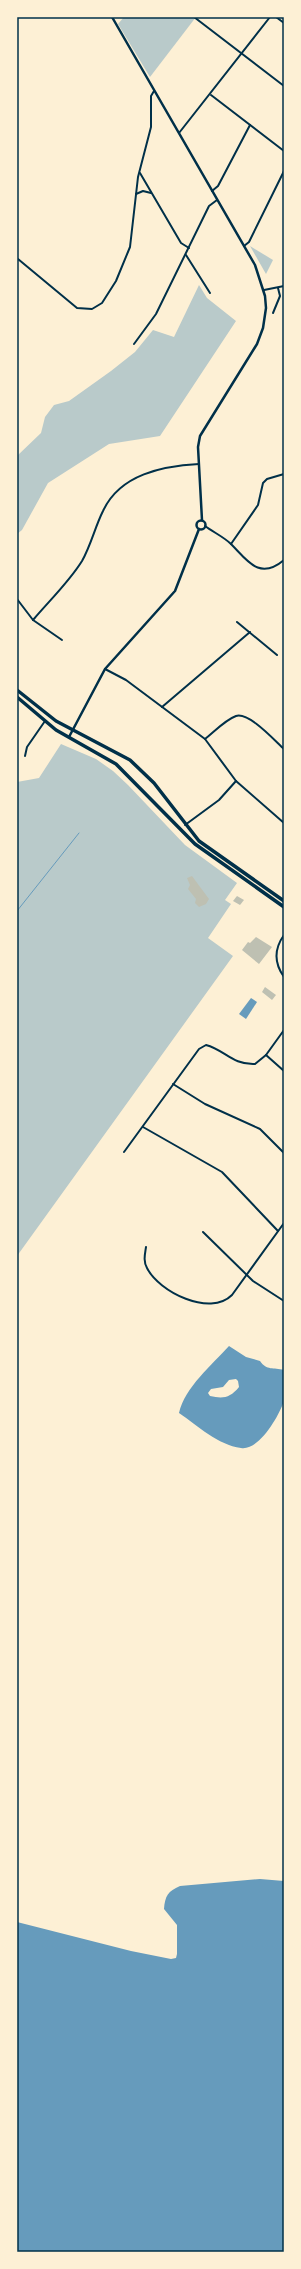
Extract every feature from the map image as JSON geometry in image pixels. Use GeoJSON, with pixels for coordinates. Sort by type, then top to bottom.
{"type":"FeatureCollection","features":[{"type":"Feature","properties":{"kind":"highway"},"geometry":{"type":"LineString","coordinates":[[17,690],[51,717],[72,730],[116,752],[139,768],[154,783],[185,825],[205,845],[284,901]]}},
{"type":"Feature","properties":{"kind":"highway"},"geometry":{"type":"LineString","coordinates":[[17,697],[45,722],[68,738],[116,764],[196,844],[284,907]]}},
{"type":"Feature","properties":{"kind":"street"},"geometry":{"type":"LineString","coordinates":[[112,17],[244,246],[257,270],[264,290],[265,315],[257,344],[201,433],[198,441],[202,520],[205,523],[205,526],[231,544],[245,560],[257,568],[273,567],[284,560]]}},
{"type":"Feature","properties":{"kind":"street"},"geometry":{"type":"LineString","coordinates":[[194,17],[284,86]]}},
{"type":"Feature","properties":{"kind":"street"},"geometry":{"type":"LineString","coordinates":[[179,134],[211,95],[270,17]]}},
{"type":"Feature","properties":{"kind":"street"},"geometry":{"type":"LineString","coordinates":[[276,17],[284,23]]}},
{"type":"Feature","properties":{"kind":"street"},"geometry":{"type":"LineString","coordinates":[[18,259],[77,308],[87,310],[97,307],[116,281],[128,256],[139,172],[150,136],[150,96],[154,91]]}},
{"type":"Feature","properties":{"kind":"street"},"geometry":{"type":"LineString","coordinates":[[211,95],[284,151]]}},
{"type":"Feature","properties":{"kind":"street"},"geometry":{"type":"LineString","coordinates":[[212,191],[218,186],[250,125]]}},
{"type":"Feature","properties":{"kind":"street"},"geometry":{"type":"LineString","coordinates":[[244,246],[249,242],[284,171]]}},
{"type":"Feature","properties":{"kind":"street"},"geometry":{"type":"LineString","coordinates":[[139,172],[182,242],[189,248]]}},
{"type":"Feature","properties":{"kind":"street"},"geometry":{"type":"LineString","coordinates":[[136,194],[143,191],[152,193]]}},
{"type":"Feature","properties":{"kind":"street"},"geometry":{"type":"LineString","coordinates":[[134,344],[156,314],[209,206],[217,200]]}},
{"type":"Feature","properties":{"kind":"street"},"geometry":{"type":"LineString","coordinates":[[186,255],[210,292]]}},
{"type":"Feature","properties":{"kind":"street"},"geometry":{"type":"LineString","coordinates":[[264,290],[284,286]]}},
{"type":"Feature","properties":{"kind":"street"},"geometry":{"type":"LineString","coordinates":[[273,313],[280,296],[278,288]]}},
{"type":"Feature","properties":{"kind":"street"},"geometry":{"type":"LineString","coordinates":[[33,620],[82,562],[104,509],[115,493],[132,479],[143,475],[179,465],[199,464]]}},
{"type":"Feature","properties":{"kind":"street"},"geometry":{"type":"LineString","coordinates":[[231,544],[258,505],[263,483],[267,479],[284,474]]}},
{"type":"Feature","properties":{"kind":"street"},"geometry":{"type":"LineString","coordinates":[[68,738],[105,669],[173,595],[181,581],[199,528],[197,524],[202,520]]}},
{"type":"Feature","properties":{"kind":"street"},"geometry":{"type":"LineString","coordinates":[[199,528],[205,526]]}},
{"type":"Feature","properties":{"kind":"street"},"geometry":{"type":"LineString","coordinates":[[17,599],[33,620],[62,640]]}},
{"type":"Feature","properties":{"kind":"street"},"geometry":{"type":"LineString","coordinates":[[237,622],[277,655]]}},
{"type":"Feature","properties":{"kind":"street"},"geometry":{"type":"LineString","coordinates":[[162,707],[250,632]]}},
{"type":"Feature","properties":{"kind":"street"},"geometry":{"type":"LineString","coordinates":[[105,669],[126,680],[205,739],[236,781],[284,823]]}},
{"type":"Feature","properties":{"kind":"street"},"geometry":{"type":"LineString","coordinates":[[205,739],[233,718],[243,716],[251,720],[284,749]]}},
{"type":"Feature","properties":{"kind":"street"},"geometry":{"type":"LineString","coordinates":[[25,756],[27,747],[45,722]]}},
{"type":"Feature","properties":{"kind":"street"},"geometry":{"type":"LineString","coordinates":[[185,825],[219,800],[236,781]]}},
{"type":"Feature","properties":{"kind":"street"},"geometry":{"type":"LineString","coordinates":[[284,935],[278,945],[276,954],[279,968],[284,977]]}},
{"type":"Feature","properties":{"kind":"street"},"geometry":{"type":"LineString","coordinates":[[124,1152],[202,1046],[210,1046],[225,1057],[250,1064],[259,1063],[284,1030]]}},
{"type":"Feature","properties":{"kind":"street"},"geometry":{"type":"LineString","coordinates":[[266,1055],[284,1071]]}},
{"type":"Feature","properties":{"kind":"street"},"geometry":{"type":"LineString","coordinates":[[173,1084],[205,1104],[260,1129],[284,1153]]}},
{"type":"Feature","properties":{"kind":"street"},"geometry":{"type":"LineString","coordinates":[[142,1127],[222,1172],[278,1231]]}},
{"type":"Feature","properties":{"kind":"street"},"geometry":{"type":"LineString","coordinates":[[146,1247],[144,1262],[154,1279],[177,1295],[199,1303],[214,1304],[228,1299],[284,1223]]}},
{"type":"Feature","properties":{"kind":"street"},"geometry":{"type":"LineString","coordinates":[[203,1232],[247,1274],[252,1281],[284,1301]]}},
{"type":"Feature","properties":{"kind":"shaded area"},"geometry":{"type":"Polygon","coordinates":[[[124,17],[196,17],[150,77],[118,24],[124,17]]]}},
{"type":"Feature","properties":{"kind":"shaded area"},"geometry":{"type":"Polygon","coordinates":[[[250,246],[273,260],[266,274],[250,246]]]}},
{"type":"Feature","properties":{"kind":"shaded area"},"geometry":{"type":"Polygon","coordinates":[[[199,285],[207,298],[236,321],[160,436],[109,444],[48,483],[22,530],[17,534],[17,456],[41,433],[45,417],[54,405],[69,401],[135,352],[153,330],[174,337],[199,285]]]}},
{"type":"Feature","properties":{"kind":"shaded area"},"geometry":{"type":"Polygon","coordinates":[[[61,744],[96,759],[113,771],[185,845],[237,883],[225,900],[231,904],[208,938],[233,956],[17,1256],[17,782],[39,778],[61,744]]]}},
{"type":"Feature","properties":{"kind":"water"},"geometry":{"type":"Polygon","coordinates":[[[251,998],[257,1002],[246,1019],[239,1014],[251,998]]]}},
{"type":"Feature","properties":{"kind":"water"},"geometry":{"type":"Polygon","coordinates":[[[229,1346],[246,1357],[260,1361],[265,1366],[284,1370],[285,1394],[284,1401],[278,1415],[261,1438],[255,1444],[248,1447],[241,1448],[224,1443],[208,1434],[179,1413],[182,1403],[193,1385],[229,1346]],[[236,1379],[229,1380],[223,1387],[211,1389],[208,1393],[210,1396],[226,1397],[239,1387],[236,1379]]]}},
{"type":"Feature","properties":{"kind":"water"},"geometry":{"type":"Polygon","coordinates":[[[260,1879],[284,1881],[284,2252],[17,2252],[17,1922],[131,1951],[171,1959],[176,1958],[177,1954],[177,1925],[164,1909],[166,1897],[170,1892],[180,1886],[260,1879]]]}},
{"type":"Feature","properties":{"kind":"building"},"geometry":{"type":"Polygon","coordinates":[[[192,876],[209,899],[206,904],[199,907],[195,903],[196,899],[188,889],[190,885],[187,878],[192,876]]]}},
{"type":"Feature","properties":{"kind":"building"},"geometry":{"type":"Polygon","coordinates":[[[237,896],[244,900],[240,905],[233,901],[237,896]]]}},
{"type":"Feature","properties":{"kind":"building"},"geometry":{"type":"Polygon","coordinates":[[[256,937],[272,947],[259,964],[242,950],[248,942],[250,943],[256,937]]]}},
{"type":"Feature","properties":{"kind":"building"},"geometry":{"type":"Polygon","coordinates":[[[265,987],[276,995],[272,1000],[262,992],[265,987]]]}},
{"type":"Feature","properties":{"kind":"waterway"},"geometry":{"type":"LineString","coordinates":[[17,911],[79,833]]}}]}
